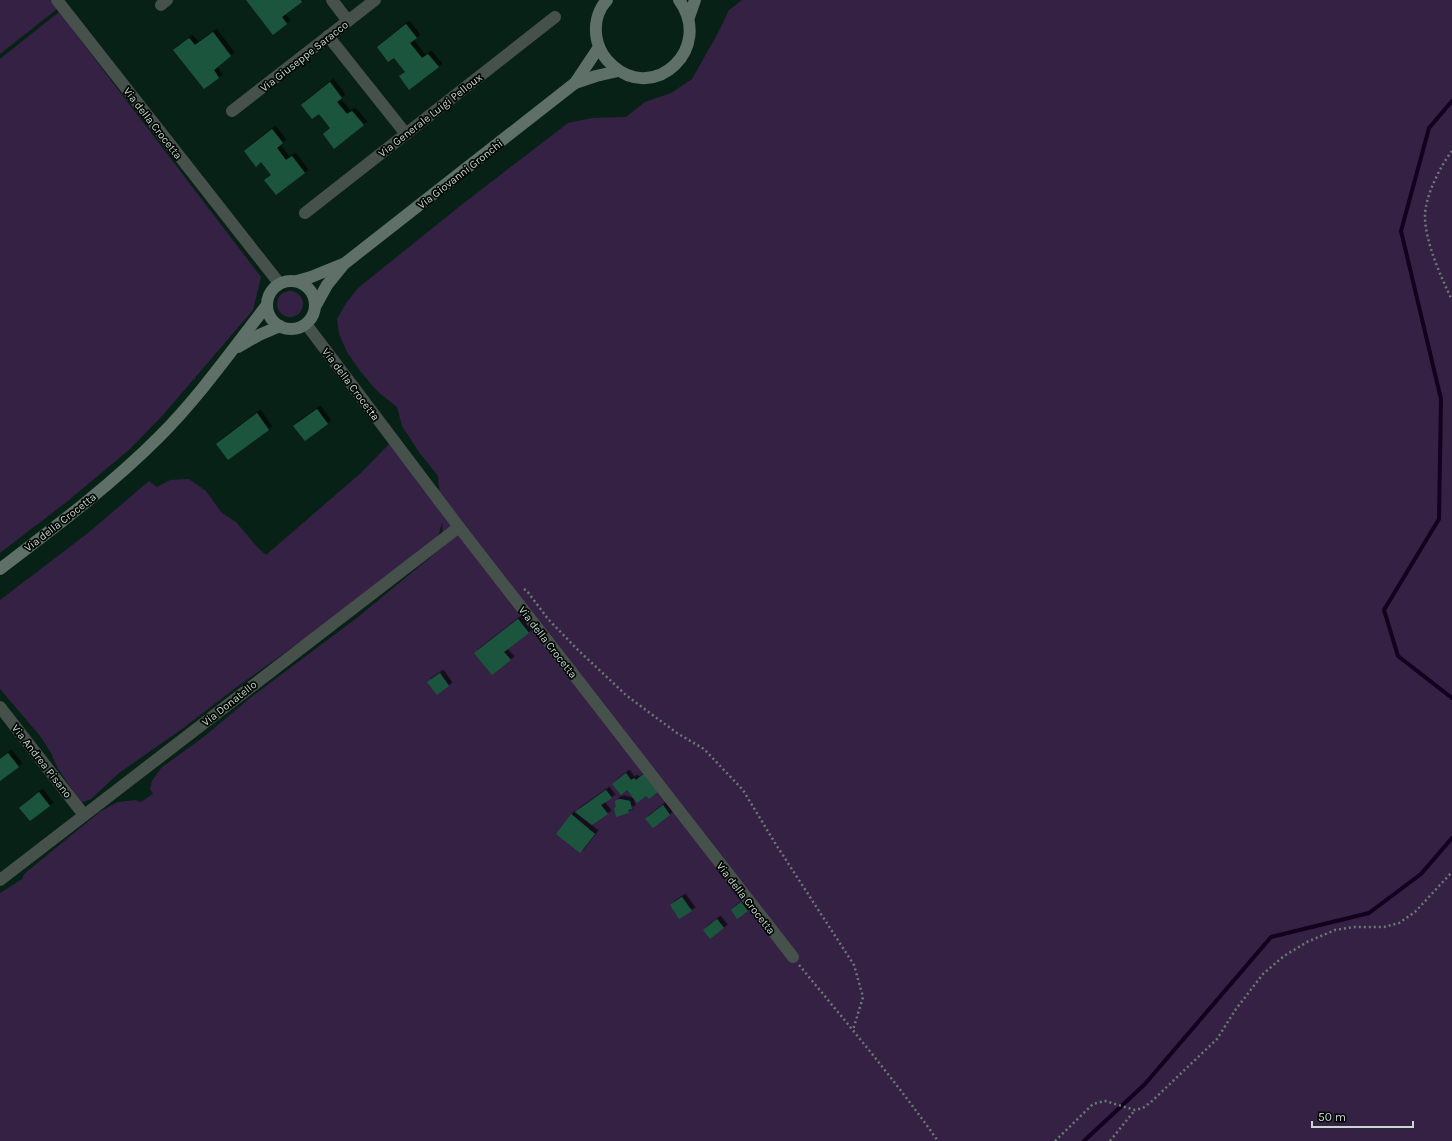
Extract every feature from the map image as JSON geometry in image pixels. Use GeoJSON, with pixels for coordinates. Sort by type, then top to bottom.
{"type":"FeatureCollection","features":[{"type":"Feature","properties":{"kind":"street","name":"Via della Crocetta"},"geometry":{"type":"LineString","coordinates":[[57,0],[279,283]]}},
{"type":"Feature","properties":{"kind":"street"},"geometry":{"type":"LineString","coordinates":[[332,0],[348,21]]}},
{"type":"Feature","properties":{"kind":"street","name":"Via Giuseppe Saracco"},"geometry":{"type":"LineString","coordinates":[[232,111],[375,0]]}},
{"type":"Feature","properties":{"kind":"street"},"geometry":{"type":"LineString","coordinates":[[606,1],[599,13],[596,24],[596,35],[599,47],[607,60],[618,71],[632,76],[646,78],[660,75],[672,68],[682,58],[688,45],[690,31],[689,17],[679,0]]}},
{"type":"Feature","properties":{"kind":"street"},"geometry":{"type":"LineString","coordinates":[[689,17],[696,0]]}},
{"type":"Feature","properties":{"kind":"street","name":"Via Generale Luigi Pelloux"},"geometry":{"type":"LineString","coordinates":[[305,213],[555,17]]}},
{"type":"Feature","properties":{"kind":"street"},"geometry":{"type":"LineString","coordinates":[[328,36],[406,134]]}},
{"type":"Feature","properties":{"kind":"street","name":"Via Giovanni Gronchi"},"geometry":{"type":"LineString","coordinates":[[575,84],[599,47]]}},
{"type":"Feature","properties":{"kind":"street","name":"Via Giovanni Gronchi"},"geometry":{"type":"LineString","coordinates":[[316,305],[327,285],[344,264],[575,84],[596,76],[618,71]]}},
{"type":"Feature","properties":{"kind":"street","name":"Via Giovanni Gronchi"},"geometry":{"type":"LineString","coordinates":[[297,281],[344,264]]}},
{"type":"Feature","properties":{"kind":"street"},"geometry":{"type":"LineString","coordinates":[[291,280],[297,281],[308,287],[315,298],[315,312],[306,324],[293,329],[286,329],[270,318],[267,305],[270,293],[279,283],[291,280]]}},
{"type":"Feature","properties":{"kind":"street","name":"Via della Crocetta"},"geometry":{"type":"LineString","coordinates":[[0,569],[108,484],[140,456],[180,414],[234,350],[267,305]]}},
{"type":"Feature","properties":{"kind":"street","name":"Via della Crocetta"},"geometry":{"type":"LineString","coordinates":[[306,324],[459,527],[792,957]]}},
{"type":"Feature","properties":{"kind":"street","name":"Via della Crocetta"},"geometry":{"type":"LineString","coordinates":[[234,350],[259,335],[280,326]]}},
{"type":"Feature","properties":{"kind":"street","name":"Via Donatello"},"geometry":{"type":"LineString","coordinates":[[0,880],[459,527]]}},
{"type":"Feature","properties":{"kind":"street","name":"Via Andrea Pisano"},"geometry":{"type":"LineString","coordinates":[[0,707],[84,815]]}},
{"type":"Feature","properties":{"kind":"path"},"geometry":{"type":"LineString","coordinates":[[1452,151],[1445,159],[1431,186],[1425,215],[1428,236],[1452,300]]}},
{"type":"Feature","properties":{"kind":"path"},"geometry":{"type":"LineString","coordinates":[[521,588],[528,591],[548,618],[577,650],[621,690],[677,733],[704,749],[743,790],[775,843],[854,965],[863,997],[853,1030]]}},
{"type":"Feature","properties":{"kind":"path"},"geometry":{"type":"LineString","coordinates":[[1055,1141],[1094,1104],[1105,1101],[1134,1110],[1142,1108],[1151,1102],[1217,1038],[1236,1009],[1263,974],[1284,956],[1307,942],[1335,930],[1354,927],[1384,927],[1399,923],[1415,912],[1452,872]]}},
{"type":"Feature","properties":{"kind":"path"},"geometry":{"type":"LineString","coordinates":[[792,957],[853,1030],[938,1141]]}},
{"type":"Feature","properties":{"kind":"path"},"geometry":{"type":"LineString","coordinates":[[1110,1141],[1134,1110]]}},
{"type":"Feature","properties":{"kind":"shaded area"},"geometry":{"type":"Polygon","coordinates":[[[0,0],[50,0],[57,9],[0,54],[0,0]]]}},
{"type":"Feature","properties":{"kind":"shaded area"},"geometry":{"type":"Polygon","coordinates":[[[742,0],[1452,0],[1452,1141],[0,1141],[0,893],[22,879],[24,874],[101,811],[118,802],[135,800],[141,802],[153,794],[150,789],[152,781],[161,768],[206,735],[250,698],[358,617],[444,546],[442,523],[438,537],[358,600],[234,689],[182,729],[119,773],[91,799],[81,803],[57,767],[51,753],[40,736],[0,689],[0,600],[88,533],[149,481],[157,487],[170,480],[189,479],[206,491],[221,512],[236,522],[266,555],[362,472],[389,444],[441,509],[438,476],[419,452],[402,426],[397,407],[377,391],[347,352],[339,334],[337,319],[346,303],[358,288],[460,206],[568,123],[592,118],[626,117],[645,102],[671,93],[692,79],[729,10],[742,0]]]}},
{"type":"Feature","properties":{"kind":"shaded area"},"geometry":{"type":"Polygon","coordinates":[[[59,12],[261,277],[253,310],[163,415],[130,449],[69,500],[0,553],[0,59],[59,12]]]}},
{"type":"Feature","properties":{"kind":"shaded area"},"geometry":{"type":"Polygon","coordinates":[[[290,291],[300,294],[303,304],[300,314],[290,317],[280,314],[277,304],[280,294],[290,291]]]}},
{"type":"Feature","properties":{"kind":"building"},"geometry":{"type":"Polygon","coordinates":[[[246,0],[301,0],[302,2],[282,17],[287,24],[273,35],[246,0]]]}},
{"type":"Feature","properties":{"kind":"building"},"geometry":{"type":"Polygon","coordinates":[[[406,24],[417,38],[410,43],[422,58],[428,54],[439,67],[409,90],[399,76],[405,72],[394,58],[388,62],[377,47],[406,24]]]}},
{"type":"Feature","properties":{"kind":"building"},"geometry":{"type":"Polygon","coordinates":[[[213,32],[231,56],[214,70],[219,78],[204,89],[173,50],[189,38],[195,45],[213,32]]]}},
{"type":"Feature","properties":{"kind":"building"},"geometry":{"type":"Polygon","coordinates":[[[330,82],[342,98],[337,102],[347,114],[352,111],[364,125],[334,149],[323,134],[330,128],[319,114],[312,119],[301,105],[330,82]]]}},
{"type":"Feature","properties":{"kind":"building"},"geometry":{"type":"Polygon","coordinates":[[[272,129],[283,143],[277,148],[286,160],[292,156],[305,173],[276,195],[264,180],[271,175],[261,162],[256,167],[244,151],[272,129]]]}},
{"type":"Feature","properties":{"kind":"building"},"geometry":{"type":"Polygon","coordinates":[[[317,409],[328,424],[305,441],[293,426],[317,409]]]}},
{"type":"Feature","properties":{"kind":"building"},"geometry":{"type":"Polygon","coordinates":[[[257,413],[269,430],[228,460],[216,444],[257,413]]]}},
{"type":"Feature","properties":{"kind":"building"},"geometry":{"type":"Polygon","coordinates":[[[518,619],[529,633],[504,652],[511,660],[492,675],[474,653],[518,619]]]}},
{"type":"Feature","properties":{"kind":"building"},"geometry":{"type":"Polygon","coordinates":[[[440,673],[449,686],[437,695],[427,682],[440,673]]]}},
{"type":"Feature","properties":{"kind":"building"},"geometry":{"type":"Polygon","coordinates":[[[8,753],[19,767],[0,781],[0,759],[8,753]]]}},
{"type":"Feature","properties":{"kind":"building"},"geometry":{"type":"Polygon","coordinates":[[[626,773],[631,780],[634,778],[636,780],[645,773],[659,791],[649,799],[646,796],[637,803],[627,790],[621,795],[612,784],[626,773]]]}},
{"type":"Feature","properties":{"kind":"building"},"geometry":{"type":"Polygon","coordinates":[[[606,790],[612,798],[601,805],[608,814],[592,825],[575,812],[606,790]]]}},
{"type":"Feature","properties":{"kind":"building"},"geometry":{"type":"Polygon","coordinates":[[[39,792],[50,806],[30,821],[19,808],[39,792]]]}},
{"type":"Feature","properties":{"kind":"building"},"geometry":{"type":"Polygon","coordinates":[[[620,799],[630,801],[632,809],[628,810],[629,813],[616,817],[614,808],[616,807],[615,801],[620,799]]]}},
{"type":"Feature","properties":{"kind":"building"},"geometry":{"type":"Polygon","coordinates":[[[663,805],[670,815],[653,828],[645,819],[663,805]]]}},
{"type":"Feature","properties":{"kind":"building"},"geometry":{"type":"Polygon","coordinates":[[[571,814],[595,834],[580,853],[556,834],[571,814]]]}},
{"type":"Feature","properties":{"kind":"building"},"geometry":{"type":"Polygon","coordinates":[[[682,897],[692,911],[679,919],[670,905],[682,897]]]}},
{"type":"Feature","properties":{"kind":"building"},"geometry":{"type":"Polygon","coordinates":[[[741,902],[748,911],[737,919],[731,910],[741,902]]]}},
{"type":"Feature","properties":{"kind":"building"},"geometry":{"type":"Polygon","coordinates":[[[717,919],[724,928],[710,939],[703,930],[717,919]]]}},
{"type":"Feature","properties":{"kind":"waterway"},"geometry":{"type":"LineString","coordinates":[[1452,101],[1429,128],[1401,231],[1441,399],[1439,519],[1384,610],[1398,656],[1452,698]]}},
{"type":"Feature","properties":{"kind":"waterway"},"geometry":{"type":"LineString","coordinates":[[1084,1141],[1145,1084],[1271,937],[1369,913],[1421,874],[1452,838]]}}]}
